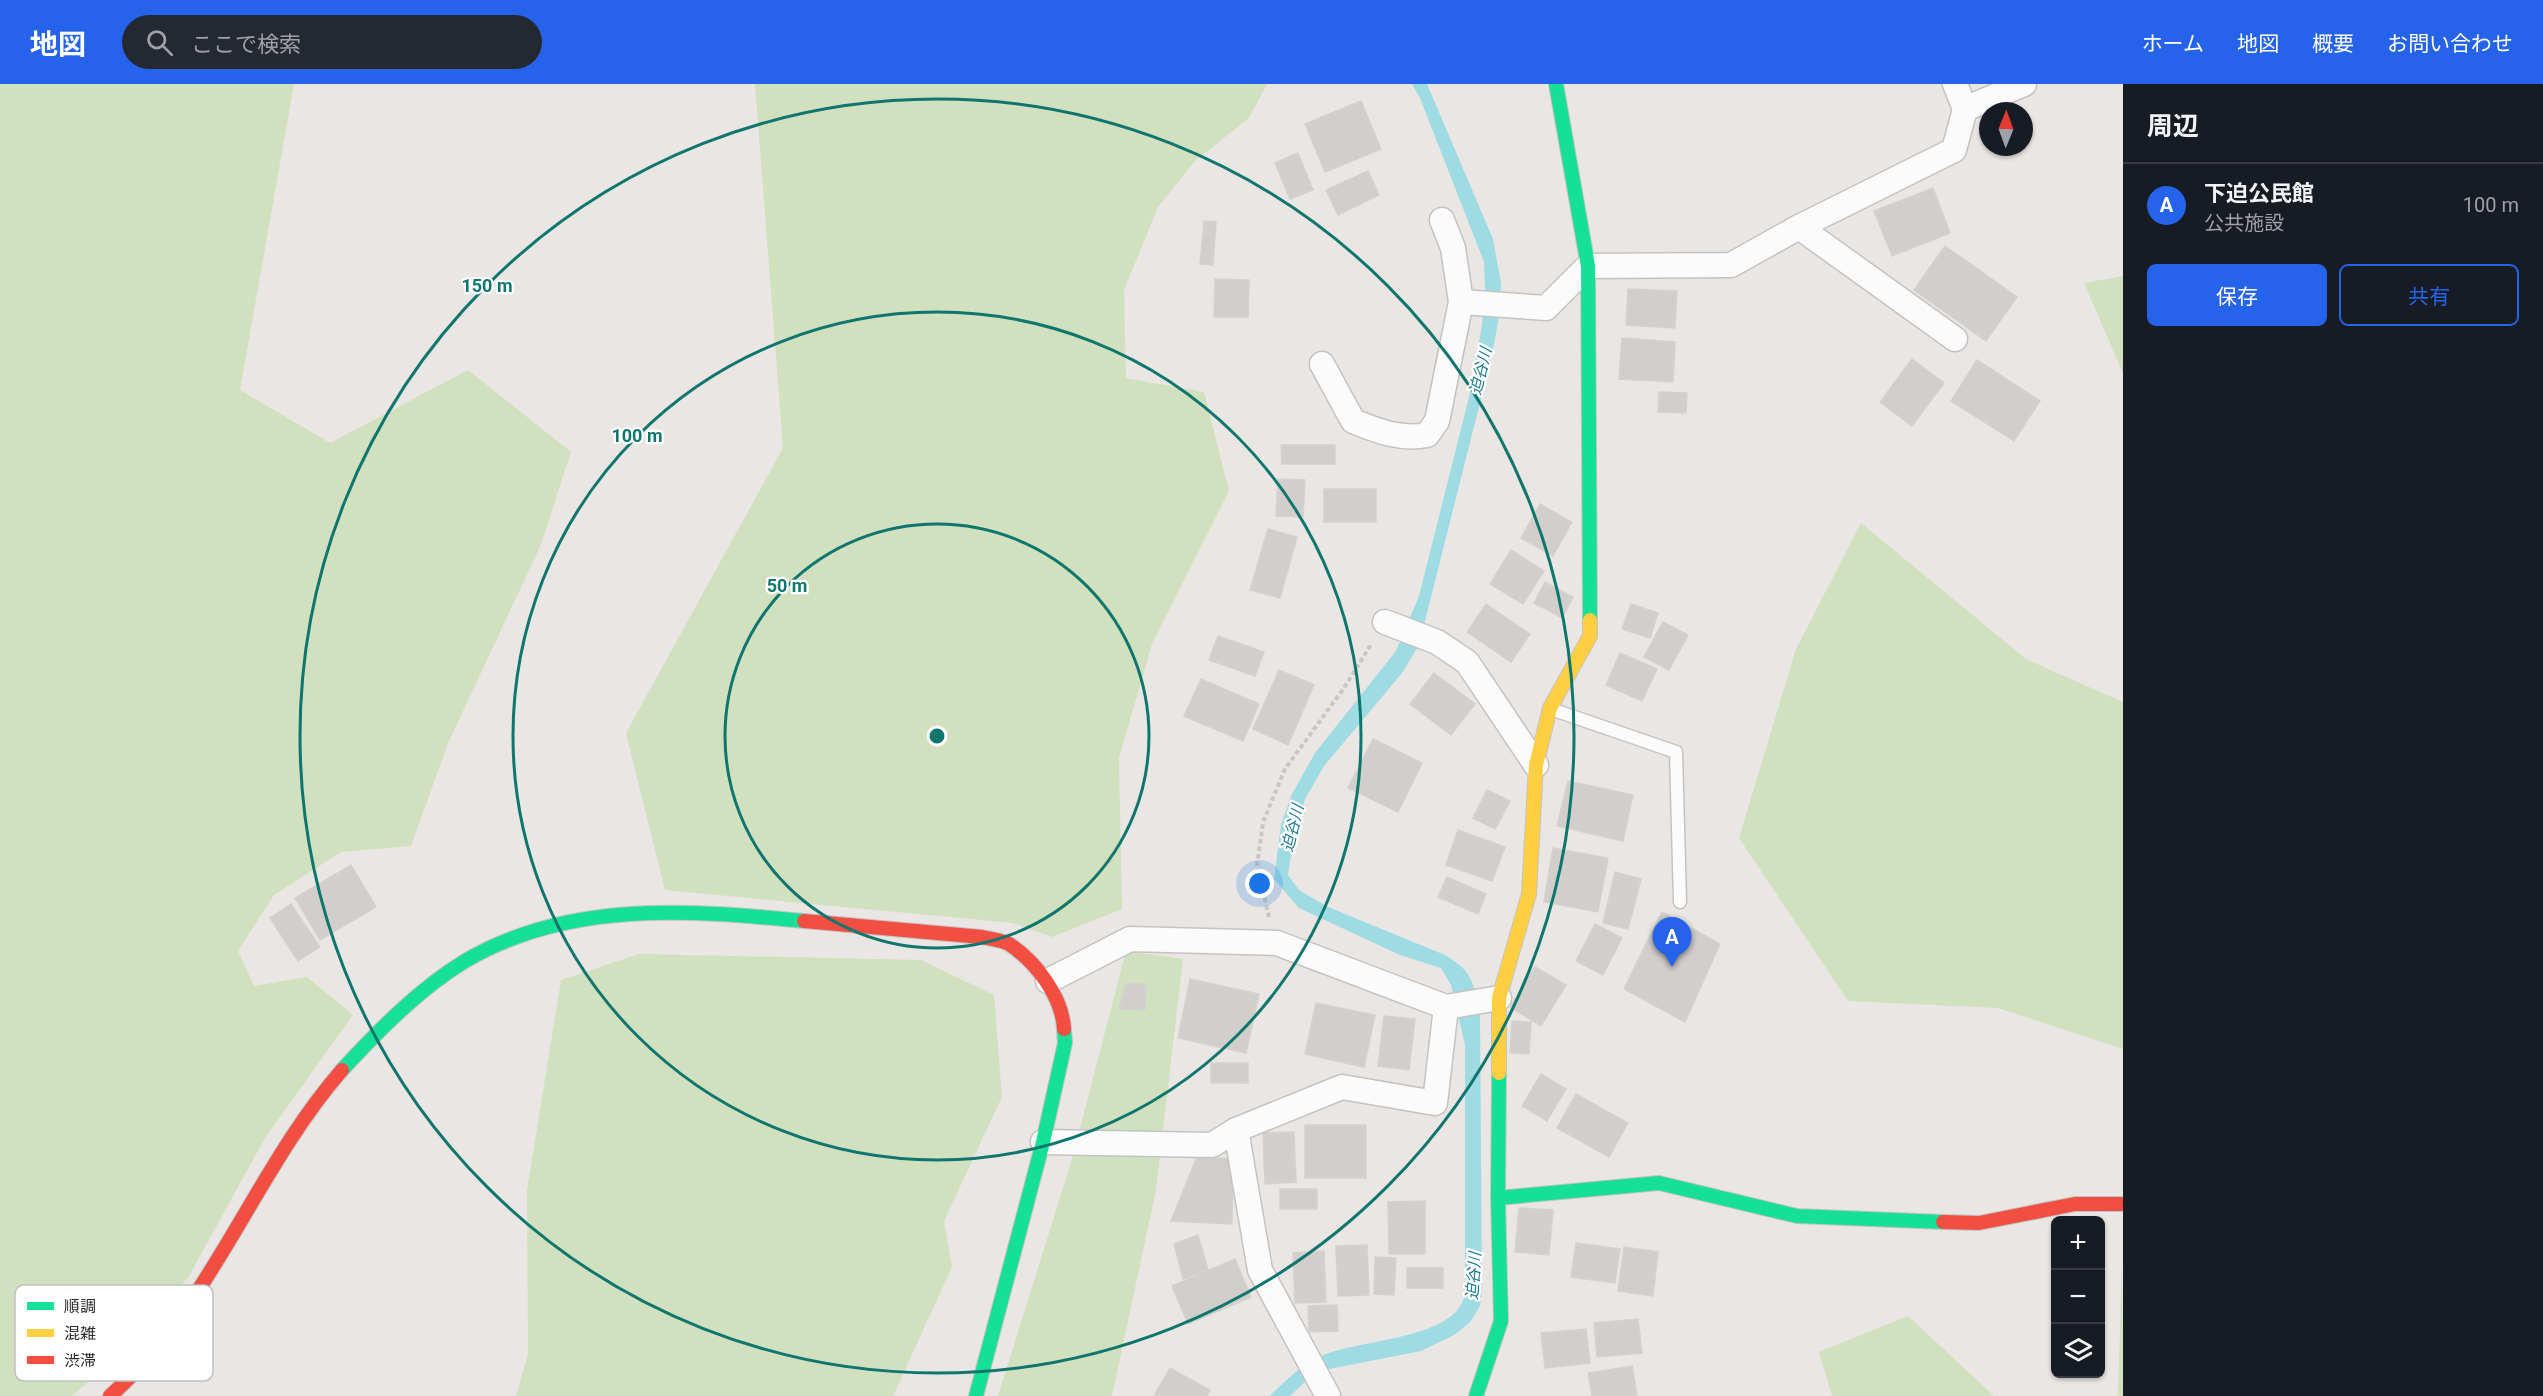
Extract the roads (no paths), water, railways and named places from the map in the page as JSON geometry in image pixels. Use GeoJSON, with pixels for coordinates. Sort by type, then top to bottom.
{"type":"FeatureCollection","features":[{"type":"Feature","properties":{"kind":"street"},"geometry":{"type":"LineString","coordinates":[[1476,1396],[1501,1320],[1491,1000],[1529,894],[1536,765],[1550,708],[1590,636],[1588,266],[1556,84]]}},
{"type":"Feature","properties":{"kind":"street"},"geometry":{"type":"LineString","coordinates":[[1467,302],[1546,308],[1588,266],[1731,265],[1799,227],[1954,150],[1965,109],[1955,84]]}},
{"type":"Feature","properties":{"kind":"street"},"geometry":{"type":"LineString","coordinates":[[1965,109],[2024,84]]}},
{"type":"Feature","properties":{"kind":"street"},"geometry":{"type":"LineString","coordinates":[[1322,364],[1353,421],[1392,435],[1409,438],[1427,435],[1437,421],[1467,302],[1453,248],[1442,220]]}},
{"type":"Feature","properties":{"kind":"street"},"geometry":{"type":"LineString","coordinates":[[1799,227],[1954,339]]}},
{"type":"Feature","properties":{"kind":"street"},"geometry":{"type":"LineString","coordinates":[[1392,625],[1437,642],[1467,662],[1536,765]]}},
{"type":"Feature","properties":{"kind":"street"},"geometry":{"type":"LineString","coordinates":[[203,1285],[291,1138],[327,1087],[364,1045],[455,967],[500,945],[557,924],[660,912],[711,912],[982,937],[1008,943],[1048,981],[1063,1015],[1065,1043],[1043,1142],[976,1396]]}},
{"type":"Feature","properties":{"kind":"street"},"geometry":{"type":"LineString","coordinates":[[1048,981],[1130,939],[1277,943],[1446,1007],[1491,1000]]}},
{"type":"Feature","properties":{"kind":"street"},"geometry":{"type":"LineString","coordinates":[[1043,1142],[1212,1145],[1236,1130],[1342,1088],[1436,1103],[1446,1007]]}},
{"type":"Feature","properties":{"kind":"street"},"geometry":{"type":"LineString","coordinates":[[1236,1130],[1260,1270],[1328,1396]]}},
{"type":"Feature","properties":{"kind":"street"},"geometry":{"type":"LineString","coordinates":[[1498,1198],[1659,1183],[1797,1216],[1979,1223],[2076,1204],[2123,1204]]}},
{"type":"Feature","properties":{"kind":"street"},"geometry":{"type":"LineString","coordinates":[[110,1396],[125,1381]]}},
{"type":"Feature","properties":{"kind":"lane"},"geometry":{"type":"LineString","coordinates":[[1550,708],[1676,752],[1680,902]]}},
{"type":"Feature","properties":{"kind":"water","name":"迫谷川"},"geometry":{"type":"Polygon","coordinates":[[[1412,84],[1427,84],[1493,239],[1501,283],[1500,311],[1492,355],[1419,645],[1402,673],[1324,766],[1305,799],[1293,842],[1288,875],[1299,890],[1328,907],[1445,955],[1462,967],[1471,980],[1480,1016],[1482,1287],[1480,1306],[1470,1322],[1454,1335],[1421,1351],[1324,1370],[1306,1381],[1290,1396],[1270,1396],[1287,1379],[1321,1356],[1419,1332],[1437,1325],[1452,1315],[1463,1302],[1465,1290],[1465,1045],[1451,985],[1441,968],[1400,955],[1299,908],[1274,879],[1281,825],[1292,794],[1315,753],[1396,651],[1419,596],[1471,389],[1482,325],[1484,262],[1420,98],[1412,84]]]}},
{"type":"Feature","properties":{"kind":"place","name":"下迫公民館"},"geometry":{"type":"Point","coordinates":[1672,967]}}]}
